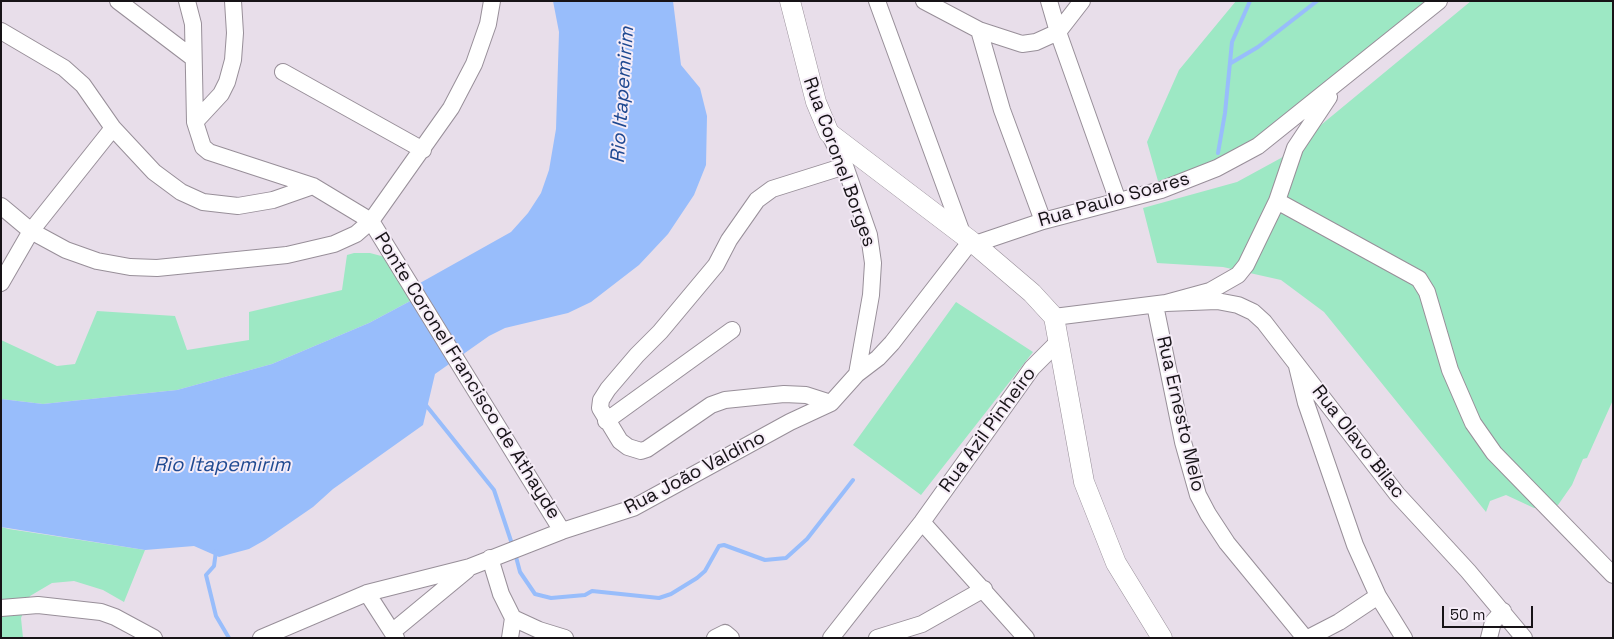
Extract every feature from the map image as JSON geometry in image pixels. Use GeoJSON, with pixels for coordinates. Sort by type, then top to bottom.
{"type":"FeatureCollection","features":[{"type":"Feature","properties":{"kind":"main road","name":"Rua Coronel Borges"},"geometry":{"type":"LineString","coordinates":[[790,1],[816,102],[829,133]]}},
{"type":"Feature","properties":{"kind":"main road"},"geometry":{"type":"LineString","coordinates":[[829,133],[969,239],[1032,293],[1054,317],[1084,482],[1116,563],[1162,638]]}},
{"type":"Feature","properties":{"kind":"street"},"geometry":{"type":"LineString","coordinates":[[118,1],[194,58]]}},
{"type":"Feature","properties":{"kind":"street"},"geometry":{"type":"LineString","coordinates":[[187,1],[193,24],[195,122],[198,139],[209,152],[313,186],[371,221]]}},
{"type":"Feature","properties":{"kind":"street"},"geometry":{"type":"LineString","coordinates":[[195,122],[221,94],[227,82],[233,60],[235,33],[233,1]]}},
{"type":"Feature","properties":{"kind":"street"},"geometry":{"type":"LineString","coordinates":[[1,206],[30,231],[66,250],[97,261],[130,267],[158,268],[312,250],[334,244],[356,234],[371,221],[451,108],[474,64],[488,24],[492,1]]}},
{"type":"Feature","properties":{"kind":"street"},"geometry":{"type":"LineString","coordinates":[[845,166],[793,181],[772,190],[757,200],[716,265],[697,290],[603,396],[600,408],[606,422],[628,447],[641,451],[647,449],[712,405],[725,400],[758,396],[806,395],[831,403],[857,374],[878,358],[892,344],[969,239],[877,1]]}},
{"type":"Feature","properties":{"kind":"street"},"geometry":{"type":"LineString","coordinates":[[924,1],[979,30],[1022,44],[1036,42],[1058,32],[1082,1]]}},
{"type":"Feature","properties":{"kind":"street"},"geometry":{"type":"LineString","coordinates":[[1049,1],[1058,32],[1118,201]]}},
{"type":"Feature","properties":{"kind":"street","name":"Rua Paulo Soares"},"geometry":{"type":"LineString","coordinates":[[969,239],[1118,201],[1179,183],[1217,168],[1258,146],[1439,1]]}},
{"type":"Feature","properties":{"kind":"street"},"geometry":{"type":"LineString","coordinates":[[979,30],[1002,110],[1043,221]]}},
{"type":"Feature","properties":{"kind":"street"},"geometry":{"type":"LineString","coordinates":[[1,31],[64,68],[83,85],[113,128],[154,172],[181,192],[203,202],[238,206],[274,200],[313,186]]}},
{"type":"Feature","properties":{"kind":"street"},"geometry":{"type":"LineString","coordinates":[[283,72],[423,150]]}},
{"type":"Feature","properties":{"kind":"street","name":"Rua Olavo Bilac"},"geometry":{"type":"LineString","coordinates":[[1160,304],[1210,291],[1238,275],[1246,265],[1277,200],[1295,148],[1344,76]]}},
{"type":"Feature","properties":{"kind":"street"},"geometry":{"type":"LineString","coordinates":[[1,283],[30,231],[113,128]]}},
{"type":"Feature","properties":{"kind":"street","name":"Rua Coronel Borges"},"geometry":{"type":"LineString","coordinates":[[829,133],[845,166],[869,235],[873,263],[871,295],[857,374]]}},
{"type":"Feature","properties":{"kind":"street"},"geometry":{"type":"LineString","coordinates":[[1277,200],[1419,279],[1427,292],[1450,370],[1473,423],[1494,452],[1613,575]]}},
{"type":"Feature","properties":{"kind":"street","name":"Ponte Coronel Francisco de Athayde"},"geometry":{"type":"LineString","coordinates":[[371,221],[410,281],[562,531]]}},
{"type":"Feature","properties":{"kind":"street","name":"Rua Olavo Bilac"},"geometry":{"type":"LineString","coordinates":[[1054,317],[1160,304],[1217,301],[1238,305],[1253,312],[1264,322],[1295,361],[1397,494],[1503,611],[1524,638]]}},
{"type":"Feature","properties":{"kind":"street","name":"Rua Ernesto Melo"},"geometry":{"type":"LineString","coordinates":[[1160,304],[1183,442],[1198,495],[1227,543],[1306,638]]}},
{"type":"Feature","properties":{"kind":"street"},"geometry":{"type":"LineString","coordinates":[[606,422],[732,330]]}},
{"type":"Feature","properties":{"kind":"street","name":"Rua Azil Pinheiro"},"geometry":{"type":"LineString","coordinates":[[831,638],[922,522],[1032,368],[1059,341]]}},
{"type":"Feature","properties":{"kind":"street"},"geometry":{"type":"LineString","coordinates":[[1295,361],[1306,403],[1338,500],[1378,596],[1404,638]]}},
{"type":"Feature","properties":{"kind":"street","name":"Rua João Valdino"},"geometry":{"type":"LineString","coordinates":[[261,638],[367,594],[470,567],[562,531],[633,508],[790,422],[831,403]]}},
{"type":"Feature","properties":{"kind":"street"},"geometry":{"type":"LineString","coordinates":[[922,522],[1026,638]]}},
{"type":"Feature","properties":{"kind":"street"},"geometry":{"type":"LineString","coordinates":[[498,555],[501,594],[513,618],[510,638]]}},
{"type":"Feature","properties":{"kind":"street","name":"Rua João Valdino"},"geometry":{"type":"LineString","coordinates":[[394,635],[470,567]]}},
{"type":"Feature","properties":{"kind":"street"},"geometry":{"type":"LineString","coordinates":[[877,638],[922,624],[984,589]]}},
{"type":"Feature","properties":{"kind":"street"},"geometry":{"type":"LineString","coordinates":[[367,594],[394,635]]}},
{"type":"Feature","properties":{"kind":"street"},"geometry":{"type":"LineString","coordinates":[[1306,638],[1338,622],[1378,596]]}},
{"type":"Feature","properties":{"kind":"street"},"geometry":{"type":"LineString","coordinates":[[1,608],[38,604],[101,612],[154,638]]}},
{"type":"Feature","properties":{"kind":"street"},"geometry":{"type":"LineString","coordinates":[[1490,638],[1493,622],[1503,611]]}},
{"type":"Feature","properties":{"kind":"street"},"geometry":{"type":"LineString","coordinates":[[513,618],[539,630],[565,638]]}},
{"type":"Feature","properties":{"kind":"street"},"geometry":{"type":"LineString","coordinates":[[715,638],[725,633],[731,638]]}},
{"type":"Feature","properties":{"kind":"green space"},"geometry":{"type":"Polygon","coordinates":[[[1236,1],[1436,1],[1230,161],[1158,181],[1147,142],[1179,70],[1236,1]]]}},
{"type":"Feature","properties":{"kind":"green space"},"geometry":{"type":"Polygon","coordinates":[[[1471,1],[1613,1],[1613,400],[1587,458],[1583,459],[1572,485],[1558,505],[1534,508],[1506,495],[1490,501],[1486,512],[1324,312],[1281,280],[1223,267],[1157,263],[1143,208],[1237,182],[1281,158],[1471,1]]]}},
{"type":"Feature","properties":{"kind":"green space"},"geometry":{"type":"Polygon","coordinates":[[[370,253],[385,257],[416,298],[369,323],[272,364],[177,390],[43,404],[1,399],[1,340],[57,366],[75,364],[97,311],[175,316],[187,350],[249,340],[249,312],[342,290],[347,255],[370,253]]]}},
{"type":"Feature","properties":{"kind":"green space"},"geometry":{"type":"Polygon","coordinates":[[[956,302],[1033,352],[921,495],[853,445],[956,302]]]}},
{"type":"Feature","properties":{"kind":"green space"},"geometry":{"type":"Polygon","coordinates":[[[1,527],[145,550],[124,602],[103,590],[74,581],[52,583],[30,596],[21,618],[23,638],[1,638],[1,527]]]}},
{"type":"Feature","properties":{"kind":"water","name":"Rio Itapemirim"},"geometry":{"type":"Polygon","coordinates":[[[553,1],[673,1],[681,65],[700,88],[707,116],[706,165],[694,195],[668,234],[639,265],[591,302],[568,313],[505,328],[489,336],[435,374],[423,425],[333,489],[313,507],[249,549],[219,557],[194,546],[145,550],[1,527],[1,399],[43,404],[177,390],[272,364],[369,323],[416,298],[420,283],[511,232],[528,213],[541,193],[549,170],[556,129],[559,32],[553,1]]]}},
{"type":"Feature","properties":{"kind":"waterway"},"geometry":{"type":"LineString","coordinates":[[1218,153],[1225,113],[1232,42],[1250,1]]}},
{"type":"Feature","properties":{"kind":"waterway"},"geometry":{"type":"LineString","coordinates":[[1231,63],[1258,47],[1317,1]]}},
{"type":"Feature","properties":{"kind":"waterway"},"geometry":{"type":"LineString","coordinates":[[425,404],[494,490],[513,547]]}},
{"type":"Feature","properties":{"kind":"waterway"},"geometry":{"type":"LineString","coordinates":[[515,553],[520,572],[535,594],[551,598],[585,595],[592,591],[659,598],[671,594],[697,578],[705,571],[719,546],[724,545],[765,560],[786,558],[807,539],[853,480]]}},
{"type":"Feature","properties":{"kind":"waterway"},"geometry":{"type":"LineString","coordinates":[[216,551],[214,566],[206,575],[216,616],[229,638]]}}]}
